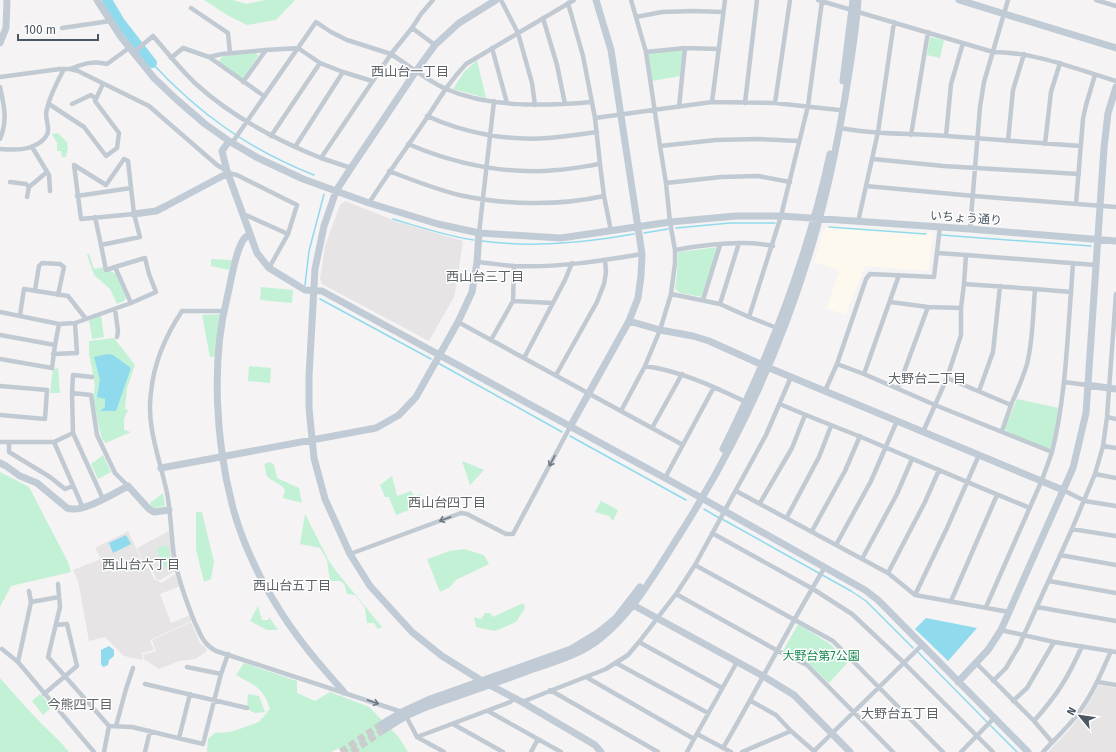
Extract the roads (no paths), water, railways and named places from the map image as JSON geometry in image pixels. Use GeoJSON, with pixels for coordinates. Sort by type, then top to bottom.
{"type":"FeatureCollection","features":[{"type":"Feature","properties":{"kind":"street"},"geometry":{"type":"LineString","coordinates":[[0,43],[6,28],[7,0]]}},
{"type":"Feature","properties":{"kind":"street","name":"いちょう通り"},"geometry":{"type":"LineString","coordinates":[[97,0],[110,21],[154,78],[205,124],[233,139],[258,158],[283,171],[369,203],[438,224],[479,233],[561,238],[670,222],[736,216],[781,216],[816,220],[970,229],[1116,241]]}},
{"type":"Feature","properties":{"kind":"street"},"geometry":{"type":"LineString","coordinates":[[321,158],[391,54],[433,0]]}},
{"type":"Feature","properties":{"kind":"street"},"geometry":{"type":"LineString","coordinates":[[496,0],[459,23],[435,45],[336,191],[324,226],[314,269],[309,376],[309,408],[314,458],[325,499],[350,554],[370,586],[412,632],[442,656],[482,681],[515,698],[595,745],[601,752]]}},
{"type":"Feature","properties":{"kind":"street"},"geometry":{"type":"LineString","coordinates":[[501,0],[518,33],[532,83],[535,105]]}},
{"type":"Feature","properties":{"kind":"street"},"geometry":{"type":"LineString","coordinates":[[369,203],[428,116],[445,88],[466,64],[574,0]]}},
{"type":"Feature","properties":{"kind":"street"},"geometry":{"type":"LineString","coordinates":[[350,554],[461,513],[467,514],[506,534],[513,534],[629,321],[638,298],[642,254],[611,50],[596,0]]}},
{"type":"Feature","properties":{"kind":"street"},"geometry":{"type":"LineString","coordinates":[[621,411],[645,366],[660,330],[671,294],[675,263],[675,250],[670,222],[666,183],[646,52],[631,0]]}},
{"type":"Feature","properties":{"kind":"street"},"geometry":{"type":"LineString","coordinates":[[712,102],[725,0]]}},
{"type":"Feature","properties":{"kind":"street"},"geometry":{"type":"LineString","coordinates":[[745,103],[757,0]]}},
{"type":"Feature","properties":{"kind":"street"},"geometry":{"type":"LineString","coordinates":[[775,103],[790,0]]}},
{"type":"Feature","properties":{"kind":"street"},"geometry":{"type":"LineString","coordinates":[[749,317],[773,246],[808,106],[820,0],[993,52],[1024,54],[1116,81]]}},
{"type":"Feature","properties":{"kind":"street"},"geometry":{"type":"LineString","coordinates":[[384,727],[430,699],[571,649],[599,632],[616,618],[628,603],[700,498],[765,366],[777,328],[830,180],[852,56],[855,11],[853,0]]}},
{"type":"Feature","properties":{"kind":"street"},"geometry":{"type":"LineString","coordinates":[[224,311],[182,311],[165,340],[156,364],[151,392],[150,410],[153,439],[161,468],[169,510],[174,557],[181,586],[204,642],[216,651],[344,692],[404,714],[490,685],[589,647],[618,623],[633,605],[668,554],[743,422],[765,366],[792,306],[816,220],[839,110],[858,0]]}},
{"type":"Feature","properties":{"kind":"street"},"geometry":{"type":"LineString","coordinates":[[959,0],[1116,48]]}},
{"type":"Feature","properties":{"kind":"street"},"geometry":{"type":"LineString","coordinates":[[970,229],[974,196],[980,107],[984,82],[1008,0]]}},
{"type":"Feature","properties":{"kind":"street"},"geometry":{"type":"LineString","coordinates":[[1096,0],[1116,6]]}},
{"type":"Feature","properties":{"kind":"street"},"geometry":{"type":"LineString","coordinates":[[568,3],[583,56],[592,102],[604,196],[611,231]]}},
{"type":"Feature","properties":{"kind":"street"},"geometry":{"type":"LineString","coordinates":[[191,8],[228,33],[230,53]]}},
{"type":"Feature","properties":{"kind":"street"},"geometry":{"type":"LineString","coordinates":[[636,18],[662,12],[723,12]]}},
{"type":"Feature","properties":{"kind":"street"},"geometry":{"type":"LineString","coordinates":[[543,18],[557,65],[565,104]]}},
{"type":"Feature","properties":{"kind":"street"},"geometry":{"type":"LineString","coordinates":[[62,28],[110,21]]}},
{"type":"Feature","properties":{"kind":"street"},"geometry":{"type":"LineString","coordinates":[[592,102],[535,105],[478,99],[445,88],[391,54],[347,40],[316,22],[247,121],[222,151],[257,253],[269,268],[305,290],[322,291],[440,354],[700,498],[721,516],[822,571],[869,594],[878,600],[1028,752]]}},
{"type":"Feature","properties":{"kind":"street"},"geometry":{"type":"LineString","coordinates":[[858,222],[878,132],[894,22]]}},
{"type":"Feature","properties":{"kind":"street"},"geometry":{"type":"LineString","coordinates":[[412,28],[435,45]]}},
{"type":"Feature","properties":{"kind":"street"},"geometry":{"type":"LineString","coordinates":[[911,135],[928,32]]}},
{"type":"Feature","properties":{"kind":"street"},"geometry":{"type":"LineString","coordinates":[[0,77],[70,69],[82,64],[99,62],[107,64],[133,50],[153,36],[196,84],[223,106],[272,136],[321,158],[351,168]]}},
{"type":"Feature","properties":{"kind":"street"},"geometry":{"type":"LineString","coordinates":[[946,136],[952,84],[963,43]]}},
{"type":"Feature","properties":{"kind":"street"},"geometry":{"type":"LineString","coordinates":[[172,58],[183,48],[208,57],[264,96]]}},
{"type":"Feature","properties":{"kind":"street"},"geometry":{"type":"LineString","coordinates":[[208,57],[230,53],[298,48],[320,63],[372,81]]}},
{"type":"Feature","properties":{"kind":"street"},"geometry":{"type":"LineString","coordinates":[[492,48],[507,102]]}},
{"type":"Feature","properties":{"kind":"street"},"geometry":{"type":"LineString","coordinates":[[646,52],[685,48],[719,49]]}},
{"type":"Feature","properties":{"kind":"street"},"geometry":{"type":"LineString","coordinates":[[679,107],[685,48]]}},
{"type":"Feature","properties":{"kind":"street"},"geometry":{"type":"LineString","coordinates":[[243,82],[266,50]]}},
{"type":"Feature","properties":{"kind":"street"},"geometry":{"type":"LineString","coordinates":[[1008,141],[1014,90],[1024,54]]}},
{"type":"Feature","properties":{"kind":"street"},"geometry":{"type":"LineString","coordinates":[[272,136],[320,63]]}},
{"type":"Feature","properties":{"kind":"street"},"geometry":{"type":"LineString","coordinates":[[1044,144],[1051,92],[1060,64]]}},
{"type":"Feature","properties":{"kind":"street"},"geometry":{"type":"LineString","coordinates":[[0,149],[16,150],[32,147],[40,142],[47,134],[49,130],[46,116],[49,104],[55,86],[64,69]]}},
{"type":"Feature","properties":{"kind":"street"},"geometry":{"type":"LineString","coordinates":[[70,69],[149,106],[217,165],[228,172],[297,205],[288,234],[269,268]]}},
{"type":"Feature","properties":{"kind":"street"},"geometry":{"type":"LineString","coordinates":[[295,147],[343,72]]}},
{"type":"Feature","properties":{"kind":"street"},"geometry":{"type":"LineString","coordinates":[[1076,204],[1084,112],[1095,75]]}},
{"type":"Feature","properties":{"kind":"street"},"geometry":{"type":"LineString","coordinates":[[49,104],[84,128],[106,156],[117,148],[119,133],[95,101],[103,84]]}},
{"type":"Feature","properties":{"kind":"street"},"geometry":{"type":"LineString","coordinates":[[958,682],[977,664],[1001,630],[1073,468],[1086,413],[1104,148],[1108,113],[1116,87]]}},
{"type":"Feature","properties":{"kind":"street"},"geometry":{"type":"LineString","coordinates":[[0,91],[5,119],[4,129],[0,139]]}},
{"type":"Feature","properties":{"kind":"street"},"geometry":{"type":"LineString","coordinates":[[72,104],[90,96],[96,99]]}},
{"type":"Feature","properties":{"kind":"street"},"geometry":{"type":"LineString","coordinates":[[161,468],[376,428],[399,415],[416,396],[458,322],[472,292],[477,262],[494,101]]}},
{"type":"Feature","properties":{"kind":"street"},"geometry":{"type":"LineString","coordinates":[[595,118],[712,102],[775,103],[839,110]]}},
{"type":"Feature","properties":{"kind":"street"},"geometry":{"type":"LineString","coordinates":[[428,116],[443,123],[490,136],[547,138],[597,132]]}},
{"type":"Feature","properties":{"kind":"street"},"geometry":{"type":"LineString","coordinates":[[840,128],[911,135],[946,136],[1081,146]]}},
{"type":"Feature","properties":{"kind":"street"},"geometry":{"type":"LineString","coordinates":[[660,146],[716,140],[758,139],[799,141]]}},
{"type":"Feature","properties":{"kind":"street"},"geometry":{"type":"LineString","coordinates":[[408,144],[430,153],[486,168],[517,171],[557,170],[600,164]]}},
{"type":"Feature","properties":{"kind":"street"},"geometry":{"type":"LineString","coordinates":[[32,147],[47,172],[50,191]]}},
{"type":"Feature","properties":{"kind":"street"},"geometry":{"type":"LineString","coordinates":[[101,245],[140,237],[134,214],[128,161],[124,159],[106,184],[106,191]]}},
{"type":"Feature","properties":{"kind":"street"},"geometry":{"type":"LineString","coordinates":[[872,159],[975,168],[1079,174]]}},
{"type":"Feature","properties":{"kind":"street"},"geometry":{"type":"LineString","coordinates":[[106,184],[74,165],[81,219],[156,211],[228,172]]}},
{"type":"Feature","properties":{"kind":"street"},"geometry":{"type":"LineString","coordinates":[[390,171],[414,181],[459,195],[508,202],[545,202],[590,199],[604,196]]}},
{"type":"Feature","properties":{"kind":"street"},"geometry":{"type":"LineString","coordinates":[[27,196],[29,187],[47,172]]}},
{"type":"Feature","properties":{"kind":"street"},"geometry":{"type":"LineString","coordinates":[[666,183],[721,177],[758,176],[790,182]]}},
{"type":"Feature","properties":{"kind":"street"},"geometry":{"type":"LineString","coordinates":[[10,182],[26,184],[29,187]]}},
{"type":"Feature","properties":{"kind":"street"},"geometry":{"type":"LineString","coordinates":[[866,186],[1116,207]]}},
{"type":"Feature","properties":{"kind":"street"},"geometry":{"type":"LineString","coordinates":[[77,196],[131,188]]}},
{"type":"Feature","properties":{"kind":"street"},"geometry":{"type":"LineString","coordinates":[[244,215],[288,234]]}},
{"type":"Feature","properties":{"kind":"street"},"geometry":{"type":"LineString","coordinates":[[0,312],[59,324],[75,323],[131,303],[156,292],[145,258],[106,270],[94,218]]}},
{"type":"Feature","properties":{"kind":"street"},"geometry":{"type":"LineString","coordinates":[[825,391],[837,364],[866,279],[870,274],[934,277],[940,227]]}},
{"type":"Feature","properties":{"kind":"street"},"geometry":{"type":"LineString","coordinates":[[250,234],[242,242],[224,311],[217,359],[218,407],[223,456],[232,505],[249,552],[271,597],[310,654],[344,692]]}},
{"type":"Feature","properties":{"kind":"street"},"geometry":{"type":"LineString","coordinates":[[675,250],[720,245],[761,243],[773,246]]}},
{"type":"Feature","properties":{"kind":"street"},"geometry":{"type":"LineString","coordinates":[[720,304],[739,244]]}},
{"type":"Feature","properties":{"kind":"street"},"geometry":{"type":"LineString","coordinates":[[703,300],[720,245]]}},
{"type":"Feature","properties":{"kind":"street"},"geometry":{"type":"LineString","coordinates":[[937,253],[1096,265]]}},
{"type":"Feature","properties":{"kind":"street"},"geometry":{"type":"LineString","coordinates":[[477,262],[514,266],[546,265],[605,260],[642,254]]}},
{"type":"Feature","properties":{"kind":"street"},"geometry":{"type":"LineString","coordinates":[[923,432],[947,378],[961,335],[961,308],[966,255]]}},
{"type":"Feature","properties":{"kind":"street"},"geometry":{"type":"LineString","coordinates":[[556,375],[597,302],[604,284],[606,272],[605,260]]}},
{"type":"Feature","properties":{"kind":"street"},"geometry":{"type":"LineString","coordinates":[[35,290],[39,266],[42,263],[60,264],[64,267],[58,295]]}},
{"type":"Feature","properties":{"kind":"street"},"geometry":{"type":"LineString","coordinates":[[524,358],[565,280],[572,263]]}},
{"type":"Feature","properties":{"kind":"street"},"geometry":{"type":"LineString","coordinates":[[986,607],[1049,464],[1058,428],[1064,382],[1073,263]]}},
{"type":"Feature","properties":{"kind":"street"},"geometry":{"type":"LineString","coordinates":[[491,340],[513,301],[514,266]]}},
{"type":"Feature","properties":{"kind":"street"},"geometry":{"type":"LineString","coordinates":[[115,267],[131,303]]}},
{"type":"Feature","properties":{"kind":"street"},"geometry":{"type":"LineString","coordinates":[[864,374],[899,275]]}},
{"type":"Feature","properties":{"kind":"street"},"geometry":{"type":"LineString","coordinates":[[964,284],[1071,292]]}},
{"type":"Feature","properties":{"kind":"street"},"geometry":{"type":"LineString","coordinates":[[979,391],[994,352],[1000,286]]}},
{"type":"Feature","properties":{"kind":"street"},"geometry":{"type":"LineString","coordinates":[[20,315],[24,289],[68,296],[86,319]]}},
{"type":"Feature","properties":{"kind":"street"},"geometry":{"type":"LineString","coordinates":[[1002,431],[1011,404],[1024,374],[1027,362],[1030,347],[1035,289]]}},
{"type":"Feature","properties":{"kind":"street"},"geometry":{"type":"LineString","coordinates":[[671,294],[720,304],[777,328]]}},
{"type":"Feature","properties":{"kind":"street"},"geometry":{"type":"LineString","coordinates":[[993,681],[1006,668],[1012,659],[1085,501],[1095,474],[1103,446],[1113,388],[1116,294]]}},
{"type":"Feature","properties":{"kind":"street"},"geometry":{"type":"LineString","coordinates":[[513,301],[553,303]]}},
{"type":"Feature","properties":{"kind":"street"},"geometry":{"type":"LineString","coordinates":[[890,302],[928,307],[961,308]]}},
{"type":"Feature","properties":{"kind":"street"},"geometry":{"type":"LineString","coordinates":[[898,388],[928,307]]}},
{"type":"Feature","properties":{"kind":"street"},"geometry":{"type":"LineString","coordinates":[[115,309],[118,331],[117,338]]}},
{"type":"Feature","properties":{"kind":"street"},"geometry":{"type":"LineString","coordinates":[[629,321],[660,330],[693,336],[709,341],[791,377],[1042,480],[1085,501],[1116,506]]}},
{"type":"Feature","properties":{"kind":"street"},"geometry":{"type":"LineString","coordinates":[[458,322],[683,445]]}},
{"type":"Feature","properties":{"kind":"street"},"geometry":{"type":"LineString","coordinates":[[54,354],[77,353],[75,323]]}},
{"type":"Feature","properties":{"kind":"street"},"geometry":{"type":"LineString","coordinates":[[0,359],[52,368],[59,324]]}},
{"type":"Feature","properties":{"kind":"street"},"geometry":{"type":"LineString","coordinates":[[0,335],[55,345]]}},
{"type":"Feature","properties":{"kind":"street"},"geometry":{"type":"LineString","coordinates":[[837,364],[1052,452]]}},
{"type":"Feature","properties":{"kind":"street"},"geometry":{"type":"LineString","coordinates":[[645,366],[656,367],[682,374],[746,402]]}},
{"type":"Feature","properties":{"kind":"street"},"geometry":{"type":"LineString","coordinates":[[652,428],[682,374]]}},
{"type":"Feature","properties":{"kind":"street"},"geometry":{"type":"LineString","coordinates":[[92,377],[73,376],[73,433],[103,499]]}},
{"type":"Feature","properties":{"kind":"street"},"geometry":{"type":"LineString","coordinates":[[522,702],[606,669],[628,655],[639,642],[676,594],[695,565],[766,435],[791,377]]}},
{"type":"Feature","properties":{"kind":"street"},"geometry":{"type":"LineString","coordinates":[[947,378],[1011,404]]}},
{"type":"Feature","properties":{"kind":"street"},"geometry":{"type":"LineString","coordinates":[[1064,382],[1113,388]]}},
{"type":"Feature","properties":{"kind":"street"},"geometry":{"type":"LineString","coordinates":[[0,386],[47,390],[45,419],[0,415]]}},
{"type":"Feature","properties":{"kind":"street"},"geometry":{"type":"LineString","coordinates":[[665,478],[714,387]]}},
{"type":"Feature","properties":{"kind":"street"},"geometry":{"type":"LineString","coordinates":[[72,393],[91,395],[97,435],[116,473],[149,509],[154,512],[169,510]]}},
{"type":"Feature","properties":{"kind":"street"},"geometry":{"type":"LineString","coordinates":[[780,404],[805,416],[860,436],[1030,508]]}},
{"type":"Feature","properties":{"kind":"street"},"geometry":{"type":"LineString","coordinates":[[760,503],[792,448],[805,416]]}},
{"type":"Feature","properties":{"kind":"street"},"geometry":{"type":"LineString","coordinates":[[1107,417],[1116,419]]}},
{"type":"Feature","properties":{"kind":"street"},"geometry":{"type":"LineString","coordinates":[[836,546],[871,481],[897,421]]}},
{"type":"Feature","properties":{"kind":"street"},"geometry":{"type":"LineString","coordinates":[[787,517],[819,457],[831,426]]}},
{"type":"Feature","properties":{"kind":"street"},"geometry":{"type":"LineString","coordinates":[[1,442],[54,442],[73,433]]}},
{"type":"Feature","properties":{"kind":"street"},"geometry":{"type":"LineString","coordinates":[[812,531],[845,471],[860,436]]}},
{"type":"Feature","properties":{"kind":"street"},"geometry":{"type":"LineString","coordinates":[[9,442],[9,452],[50,477],[65,489],[73,486]]}},
{"type":"Feature","properties":{"kind":"street"},"geometry":{"type":"LineString","coordinates":[[54,442],[83,508]]}},
{"type":"Feature","properties":{"kind":"street"},"geometry":{"type":"LineString","coordinates":[[1103,446],[1116,448]]}},
{"type":"Feature","properties":{"kind":"street"},"geometry":{"type":"LineString","coordinates":[[915,595],[941,541],[978,455]]}},
{"type":"Feature","properties":{"kind":"street"},"geometry":{"type":"LineString","coordinates":[[862,559],[897,494],[912,458]]}},
{"type":"Feature","properties":{"kind":"street"},"geometry":{"type":"LineString","coordinates":[[0,463],[20,476],[37,483],[67,508],[71,509],[83,508],[128,486]]}},
{"type":"Feature","properties":{"kind":"street"},"geometry":{"type":"LineString","coordinates":[[888,573],[925,502],[939,470]]}},
{"type":"Feature","properties":{"kind":"street"},"geometry":{"type":"LineString","coordinates":[[1095,474],[1116,478]]}},
{"type":"Feature","properties":{"kind":"street"},"geometry":{"type":"LineString","coordinates":[[736,490],[787,517],[836,546],[888,573],[915,595],[1009,612]]}},
{"type":"Feature","properties":{"kind":"street"},"geometry":{"type":"LineString","coordinates":[[951,601],[997,495]]}},
{"type":"Feature","properties":{"kind":"street"},"geometry":{"type":"LineString","coordinates":[[1072,529],[1116,536]]}},
{"type":"Feature","properties":{"kind":"street"},"geometry":{"type":"LineString","coordinates":[[712,533],[813,589],[852,614],[903,662],[993,752]]}},
{"type":"Feature","properties":{"kind":"street"},"geometry":{"type":"LineString","coordinates":[[1060,555],[1116,565]]}},
{"type":"Feature","properties":{"kind":"street"},"geometry":{"type":"LineString","coordinates":[[695,565],[833,641],[943,752]]}},
{"type":"Feature","properties":{"kind":"street"},"geometry":{"type":"LineString","coordinates":[[723,748],[751,701],[763,676],[796,620],[822,571]]}},
{"type":"Feature","properties":{"kind":"street"},"geometry":{"type":"LineString","coordinates":[[1049,581],[1116,593]]}},
{"type":"Feature","properties":{"kind":"street"},"geometry":{"type":"LineString","coordinates":[[58,584],[60,607],[48,657],[108,726],[132,727],[203,744],[221,674],[228,654]]}},
{"type":"Feature","properties":{"kind":"street"},"geometry":{"type":"LineString","coordinates":[[18,662],[31,602],[29,591]]}},
{"type":"Feature","properties":{"kind":"street"},"geometry":{"type":"LineString","coordinates":[[676,594],[778,651],[807,665],[893,752]]}},
{"type":"Feature","properties":{"kind":"street"},"geometry":{"type":"LineString","coordinates":[[31,602],[59,597]]}},
{"type":"Feature","properties":{"kind":"street"},"geometry":{"type":"LineString","coordinates":[[633,605],[763,676],[794,695],[850,752]]}},
{"type":"Feature","properties":{"kind":"street"},"geometry":{"type":"LineString","coordinates":[[1037,607],[1116,621]]}},
{"type":"Feature","properties":{"kind":"street"},"geometry":{"type":"LineString","coordinates":[[44,694],[78,666],[67,624],[56,625]]}},
{"type":"Feature","properties":{"kind":"street"},"geometry":{"type":"LineString","coordinates":[[1001,630],[1054,642],[1113,651],[1098,682],[1076,716],[1043,752]]}},
{"type":"Feature","properties":{"kind":"street"},"geometry":{"type":"LineString","coordinates":[[639,642],[722,688]]}},
{"type":"Feature","properties":{"kind":"street"},"geometry":{"type":"LineString","coordinates":[[1013,701],[1027,688],[1054,642]]}},
{"type":"Feature","properties":{"kind":"street"},"geometry":{"type":"LineString","coordinates":[[751,701],[776,715],[791,731],[814,751],[853,711],[922,645]]}},
{"type":"Feature","properties":{"kind":"street"},"geometry":{"type":"LineString","coordinates":[[1034,721],[1061,688],[1072,669],[1082,646]]}},
{"type":"Feature","properties":{"kind":"street"},"geometry":{"type":"LineString","coordinates":[[2,649],[18,662],[94,752]]}},
{"type":"Feature","properties":{"kind":"street"},"geometry":{"type":"LineString","coordinates":[[687,752],[737,662]]}},
{"type":"Feature","properties":{"kind":"street"},"geometry":{"type":"LineString","coordinates":[[616,663],[708,713]]}},
{"type":"Feature","properties":{"kind":"street"},"geometry":{"type":"LineString","coordinates":[[977,664],[1034,721],[1052,742]]}},
{"type":"Feature","properties":{"kind":"street"},"geometry":{"type":"LineString","coordinates":[[187,667],[221,674]]}},
{"type":"Feature","properties":{"kind":"street"},"geometry":{"type":"LineString","coordinates":[[116,726],[133,668]]}},
{"type":"Feature","properties":{"kind":"street"},"geometry":{"type":"LineString","coordinates":[[586,677],[695,736],[731,752]]}},
{"type":"Feature","properties":{"kind":"street"},"geometry":{"type":"LineString","coordinates":[[1098,682],[1116,685]]}},
{"type":"Feature","properties":{"kind":"street"},"geometry":{"type":"LineString","coordinates":[[145,684],[247,708]]}},
{"type":"Feature","properties":{"kind":"street"},"geometry":{"type":"LineString","coordinates":[[550,690],[658,752]]}},
{"type":"Feature","properties":{"kind":"street"},"geometry":{"type":"LineString","coordinates":[[179,738],[190,694]]}},
{"type":"Feature","properties":{"kind":"street"},"geometry":{"type":"LineString","coordinates":[[417,737],[488,711],[510,702],[515,698]]}},
{"type":"Feature","properties":{"kind":"street"},"geometry":{"type":"LineString","coordinates":[[488,711],[561,752]]}},
{"type":"Feature","properties":{"kind":"street"},"geometry":{"type":"LineString","coordinates":[[404,714],[417,737],[444,752]]}},
{"type":"Feature","properties":{"kind":"street"},"geometry":{"type":"LineString","coordinates":[[961,752],[994,718]]}},
{"type":"Feature","properties":{"kind":"street"},"geometry":{"type":"LineString","coordinates":[[453,724],[503,752]]}},
{"type":"Feature","properties":{"kind":"street"},"geometry":{"type":"LineString","coordinates":[[104,752],[108,726]]}},
{"type":"Feature","properties":{"kind":"street"},"geometry":{"type":"LineString","coordinates":[[145,752],[150,731]]}},
{"type":"Feature","properties":{"kind":"street"},"geometry":{"type":"LineString","coordinates":[[742,752],[791,731]]}},
{"type":"Feature","properties":{"kind":"street"},"geometry":{"type":"LineString","coordinates":[[531,752],[538,739]]}},
{"type":"Feature","properties":{"kind":"water"},"geometry":{"type":"Polygon","coordinates":[[[107,354],[113,355],[131,368],[116,411],[100,411],[105,407],[105,399],[97,397],[100,380],[94,357],[107,354]]]}},
{"type":"Feature","properties":{"kind":"water"},"geometry":{"type":"Polygon","coordinates":[[[126,535],[131,544],[113,553],[109,543],[126,535]]]}},
{"type":"Feature","properties":{"kind":"water"},"geometry":{"type":"Polygon","coordinates":[[[926,618],[977,628],[948,661],[915,629],[926,618]]]}},
{"type":"Feature","properties":{"kind":"water"},"geometry":{"type":"Polygon","coordinates":[[[109,646],[114,650],[114,656],[109,660],[108,665],[103,667],[101,664],[101,650],[109,646]]]}},
{"type":"Feature","properties":{"kind":"waterway"},"geometry":{"type":"LineString","coordinates":[[107,0],[120,22],[152,63]]}},
{"type":"Feature","properties":{"kind":"waterway"},"geometry":{"type":"LineString","coordinates":[[152,63],[188,98],[227,129],[268,154],[314,175]]}},
{"type":"Feature","properties":{"kind":"waterway"},"geometry":{"type":"LineString","coordinates":[[305,285],[309,251],[324,194]]}},
{"type":"Feature","properties":{"kind":"waterway"},"geometry":{"type":"LineString","coordinates":[[393,219],[443,234],[474,240]]}},
{"type":"Feature","properties":{"kind":"waterway"},"geometry":{"type":"LineString","coordinates":[[676,228],[730,223],[775,223]]}},
{"type":"Feature","properties":{"kind":"waterway"},"geometry":{"type":"LineString","coordinates":[[829,227],[926,234]]}},
{"type":"Feature","properties":{"kind":"waterway"},"geometry":{"type":"LineString","coordinates":[[644,233],[668,229]]}},
{"type":"Feature","properties":{"kind":"waterway"},"geometry":{"type":"LineString","coordinates":[[482,241],[520,244],[558,244],[634,234]]}},
{"type":"Feature","properties":{"kind":"waterway"},"geometry":{"type":"LineString","coordinates":[[941,235],[1091,246]]}},
{"type":"Feature","properties":{"kind":"waterway"},"geometry":{"type":"LineString","coordinates":[[320,299],[431,359]]}},
{"type":"Feature","properties":{"kind":"waterway"},"geometry":{"type":"LineString","coordinates":[[438,363],[562,432]]}},
{"type":"Feature","properties":{"kind":"waterway"},"geometry":{"type":"LineString","coordinates":[[570,436],[686,500]]}},
{"type":"Feature","properties":{"kind":"waterway"},"geometry":{"type":"LineString","coordinates":[[704,509],[719,518]]}},
{"type":"Feature","properties":{"kind":"waterway"},"geometry":{"type":"LineString","coordinates":[[722,519],[851,591],[866,601],[913,648]]}},
{"type":"Feature","properties":{"kind":"waterway"},"geometry":{"type":"LineString","coordinates":[[917,651],[987,722]]}},
{"type":"Feature","properties":{"kind":"waterway"},"geometry":{"type":"LineString","coordinates":[[990,725],[1017,752]]}},
{"type":"Feature","properties":{"kind":"tunnel"},"geometry":{"type":"LineString","coordinates":[[341,752],[382,724]]}},
{"type":"Feature","properties":{"kind":"tunnel"},"geometry":{"type":"LineString","coordinates":[[352,752],[385,729]]}},
{"type":"Feature","properties":{"kind":"district","name":"西山台一丁目"},"geometry":{"type":"Point","coordinates":[410,71]}},
{"type":"Feature","properties":{"kind":"district","name":"西山台三丁目"},"geometry":{"type":"Point","coordinates":[485,276]}},
{"type":"Feature","properties":{"kind":"district","name":"大野台二丁目"},"geometry":{"type":"Point","coordinates":[927,378]}},
{"type":"Feature","properties":{"kind":"district","name":"西山台四丁目"},"geometry":{"type":"Point","coordinates":[447,502]}},
{"type":"Feature","properties":{"kind":"district","name":"西山台六丁目"},"geometry":{"type":"Point","coordinates":[141,564]}},
{"type":"Feature","properties":{"kind":"district","name":"西山台五丁目"},"geometry":{"type":"Point","coordinates":[292,585]}},
{"type":"Feature","properties":{"kind":"district","name":"今熊四丁目"},"geometry":{"type":"Point","coordinates":[80,704]}},
{"type":"Feature","properties":{"kind":"district","name":"大野台五丁目"},"geometry":{"type":"Point","coordinates":[900,713]}},
{"type":"Feature","properties":{"kind":"park label","name":"大野台第7公園"},"geometry":{"type":"Point","coordinates":[821,656]}}]}
